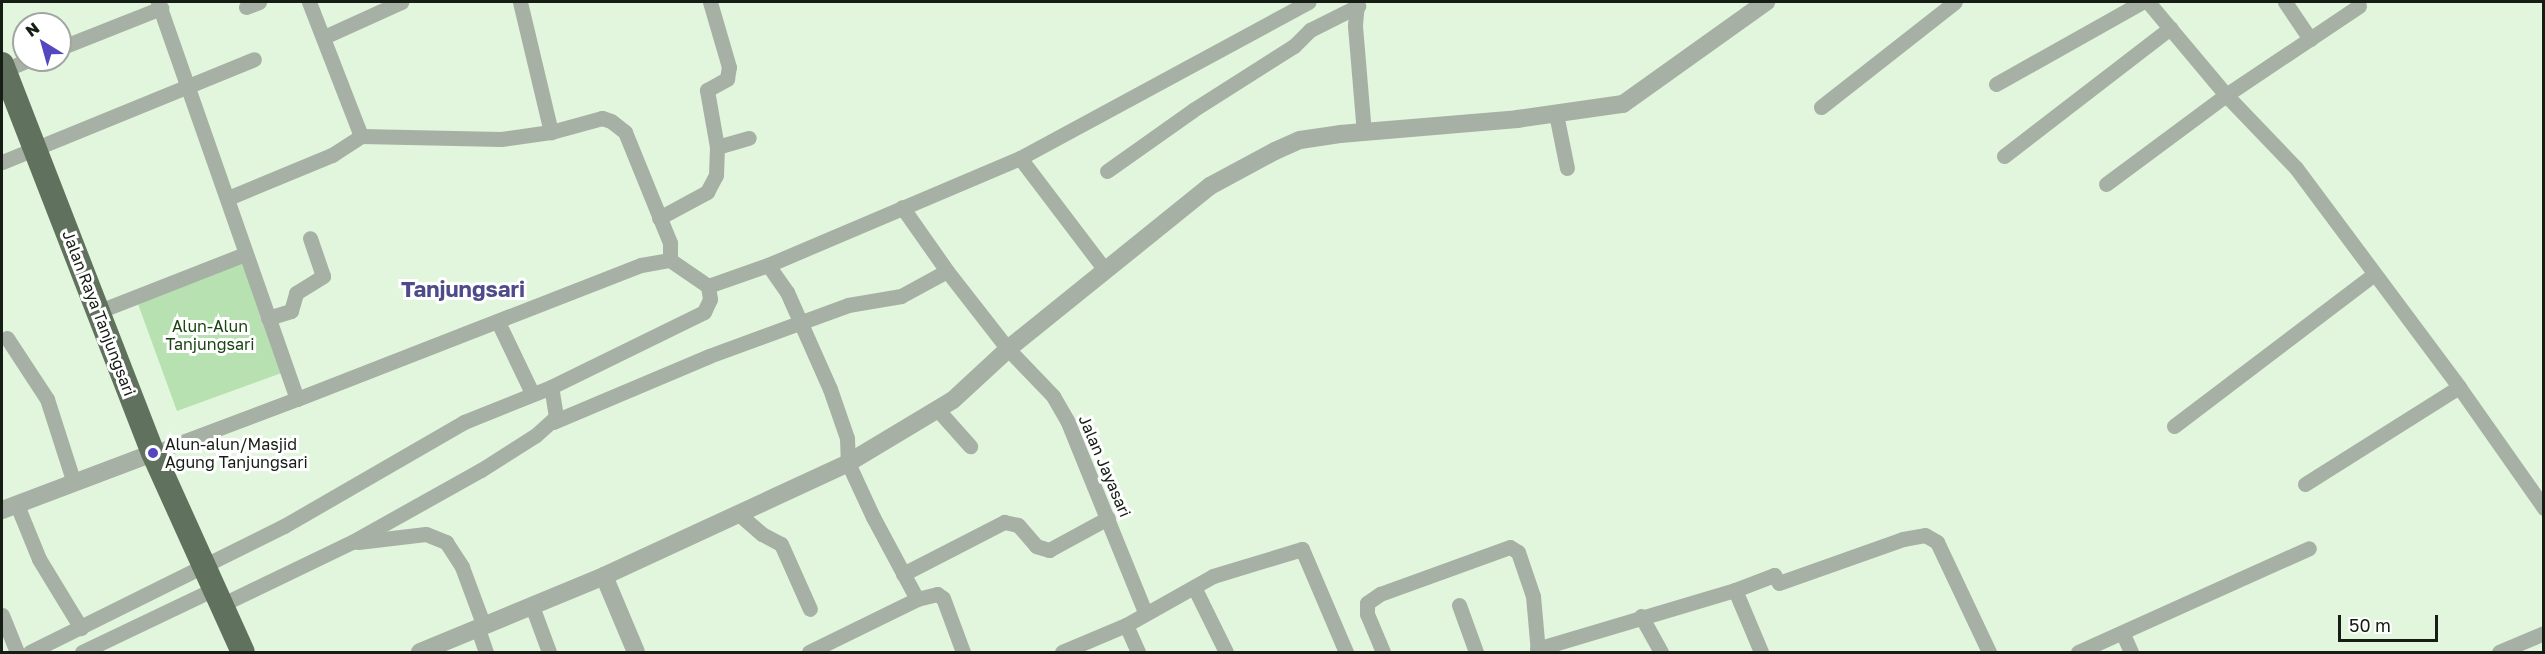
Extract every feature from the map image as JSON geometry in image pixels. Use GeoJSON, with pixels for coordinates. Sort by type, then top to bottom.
{"type":"FeatureCollection","features":[{"type":"Feature","properties":{"kind":"highway","name":"Jalan Raya Tanjungsari"},"geometry":{"type":"LineString","coordinates":[[3,67],[153,453],[208,583],[243,652]]}},
{"type":"Feature","properties":{"kind":"street"},"geometry":{"type":"LineString","coordinates":[[309,2],[324,37],[343,97],[362,136]]}},
{"type":"Feature","properties":{"kind":"street"},"geometry":{"type":"LineString","coordinates":[[324,37],[401,2]]}},
{"type":"Feature","properties":{"kind":"street"},"geometry":{"type":"LineString","coordinates":[[520,2],[551,132]]}},
{"type":"Feature","properties":{"kind":"street"},"geometry":{"type":"LineString","coordinates":[[658,218],[711,188],[716,175],[717,147],[707,90],[728,79],[729,67],[710,2]]}},
{"type":"Feature","properties":{"kind":"street"},"geometry":{"type":"LineString","coordinates":[[708,286],[768,265],[1020,158],[1309,2]]}},
{"type":"Feature","properties":{"kind":"street"},"geometry":{"type":"LineString","coordinates":[[420,652],[604,576],[848,463],[937,409],[1210,186],[1236,170],[1300,140],[1556,114],[1627,102],[1766,2]]}},
{"type":"Feature","properties":{"kind":"street"},"geometry":{"type":"LineString","coordinates":[[1821,107],[1955,2]]}},
{"type":"Feature","properties":{"kind":"street"},"geometry":{"type":"LineString","coordinates":[[1996,84],[2142,2]]}},
{"type":"Feature","properties":{"kind":"street"},"geometry":{"type":"LineString","coordinates":[[2148,2],[2226,95],[2296,168],[2373,275],[2459,387],[2544,508]]}},
{"type":"Feature","properties":{"kind":"street"},"geometry":{"type":"LineString","coordinates":[[2284,2],[2310,39]]}},
{"type":"Feature","properties":{"kind":"street"},"geometry":{"type":"LineString","coordinates":[[1357,4],[1354,26],[1364,133]]}},
{"type":"Feature","properties":{"kind":"street"},"geometry":{"type":"LineString","coordinates":[[1107,171],[1192,110],[1294,46],[1310,30],[1357,4]]}},
{"type":"Feature","properties":{"kind":"street"},"geometry":{"type":"LineString","coordinates":[[72,43],[159,5],[297,399]]}},
{"type":"Feature","properties":{"kind":"street"},"geometry":{"type":"LineString","coordinates":[[2106,184],[2226,95],[2359,6]]}},
{"type":"Feature","properties":{"kind":"street"},"geometry":{"type":"LineString","coordinates":[[2004,156],[2170,28]]}},
{"type":"Feature","properties":{"kind":"street"},"geometry":{"type":"LineString","coordinates":[[2,162],[254,59]]}},
{"type":"Feature","properties":{"kind":"street"},"geometry":{"type":"LineString","coordinates":[[1556,114],[1567,168]]}},
{"type":"Feature","properties":{"kind":"street"},"geometry":{"type":"LineString","coordinates":[[228,198],[332,155],[362,136],[456,141],[551,132],[602,118],[619,125],[670,243],[670,260]]}},
{"type":"Feature","properties":{"kind":"street"},"geometry":{"type":"LineString","coordinates":[[717,147],[749,138]]}},
{"type":"Feature","properties":{"kind":"street"},"geometry":{"type":"LineString","coordinates":[[1020,158],[1105,270]]}},
{"type":"Feature","properties":{"kind":"street","name":"Jalan Jayasari"},"geometry":{"type":"LineString","coordinates":[[902,207],[947,271],[1008,349],[1053,396],[1067,420],[1145,612]]}},
{"type":"Feature","properties":{"kind":"street"},"geometry":{"type":"LineString","coordinates":[[268,318],[291,311],[296,293],[323,276],[310,238]]}},
{"type":"Feature","properties":{"kind":"street"},"geometry":{"type":"LineString","coordinates":[[97,312],[245,254]]}},
{"type":"Feature","properties":{"kind":"street"},"geometry":{"type":"LineString","coordinates":[[30,652],[81,628],[284,526],[464,422],[551,387],[704,312],[710,299],[708,286],[670,260],[641,265],[297,399],[9,507],[81,628]]}},
{"type":"Feature","properties":{"kind":"street"},"geometry":{"type":"LineString","coordinates":[[768,265],[802,324],[847,438],[848,463],[917,599]]}},
{"type":"Feature","properties":{"kind":"street"},"geometry":{"type":"LineString","coordinates":[[352,542],[481,470],[553,422],[709,356],[802,324],[848,305],[901,296],[947,271]]}},
{"type":"Feature","properties":{"kind":"street"},"geometry":{"type":"LineString","coordinates":[[2174,426],[2373,275]]}},
{"type":"Feature","properties":{"kind":"street"},"geometry":{"type":"LineString","coordinates":[[498,322],[532,393]]}},
{"type":"Feature","properties":{"kind":"street"},"geometry":{"type":"LineString","coordinates":[[7,338],[46,399],[74,483]]}},
{"type":"Feature","properties":{"kind":"street"},"geometry":{"type":"LineString","coordinates":[[551,387],[556,417],[553,422]]}},
{"type":"Feature","properties":{"kind":"street"},"geometry":{"type":"LineString","coordinates":[[2305,484],[2459,387]]}},
{"type":"Feature","properties":{"kind":"street"},"geometry":{"type":"LineString","coordinates":[[937,409],[970,446]]}},
{"type":"Feature","properties":{"kind":"street"},"geometry":{"type":"LineString","coordinates":[[740,515],[762,534],[782,544],[810,609]]}},
{"type":"Feature","properties":{"kind":"street"},"geometry":{"type":"LineString","coordinates":[[903,574],[1004,522],[1018,525],[1036,546],[1049,550],[1108,518]]}},
{"type":"Feature","properties":{"kind":"street"},"geometry":{"type":"LineString","coordinates":[[82,652],[208,583],[352,542],[426,534],[446,542],[462,567],[481,627],[486,652]]}},
{"type":"Feature","properties":{"kind":"street"},"geometry":{"type":"LineString","coordinates":[[1383,652],[1367,614],[1367,603],[1380,594],[1510,547],[1518,552],[1533,596],[1537,651],[1641,616],[1735,590],[1774,574],[1779,583],[1903,539],[1925,535],[1937,542],[1989,652]]}},
{"type":"Feature","properties":{"kind":"street"},"geometry":{"type":"LineString","coordinates":[[2078,652],[2123,634],[2309,548]]}},
{"type":"Feature","properties":{"kind":"street"},"geometry":{"type":"LineString","coordinates":[[1062,652],[1126,625],[1145,612],[1194,587],[1252,562],[1302,549],[1346,652]]}},
{"type":"Feature","properties":{"kind":"street"},"geometry":{"type":"LineString","coordinates":[[604,576],[636,652]]}},
{"type":"Feature","properties":{"kind":"street"},"geometry":{"type":"LineString","coordinates":[[1194,587],[1226,652]]}},
{"type":"Feature","properties":{"kind":"street"},"geometry":{"type":"LineString","coordinates":[[1735,590],[1761,652]]}},
{"type":"Feature","properties":{"kind":"street"},"geometry":{"type":"LineString","coordinates":[[809,652],[834,648],[917,599],[928,595],[943,597],[963,652]]}},
{"type":"Feature","properties":{"kind":"street"},"geometry":{"type":"LineString","coordinates":[[1459,605],[1476,652]]}},
{"type":"Feature","properties":{"kind":"street"},"geometry":{"type":"LineString","coordinates":[[532,606],[549,652]]}},
{"type":"Feature","properties":{"kind":"street"},"geometry":{"type":"LineString","coordinates":[[2,615],[17,652]]}},
{"type":"Feature","properties":{"kind":"street"},"geometry":{"type":"LineString","coordinates":[[1641,616],[1661,652]]}},
{"type":"Feature","properties":{"kind":"street"},"geometry":{"type":"LineString","coordinates":[[1126,625],[1138,652]]}},
{"type":"Feature","properties":{"kind":"street"},"geometry":{"type":"LineString","coordinates":[[2499,652],[2544,633]]}},
{"type":"Feature","properties":{"kind":"street"},"geometry":{"type":"LineString","coordinates":[[2123,634],[2131,652]]}},
{"type":"Feature","properties":{"kind":"green space","name":"Alun-Alun Tanjungsari"},"geometry":{"type":"Polygon","coordinates":[[[244,259],[285,372],[177,411],[136,298],[244,259]]]}},
{"type":"Feature","properties":{"kind":"place","name":"Alun-alun/Masjid Agung Tanjungsari"},"geometry":{"type":"Point","coordinates":[153,453]}},
{"type":"Feature","properties":{"kind":"district","name":"Tanjungsari"},"geometry":{"type":"Point","coordinates":[463,289]}}]}
